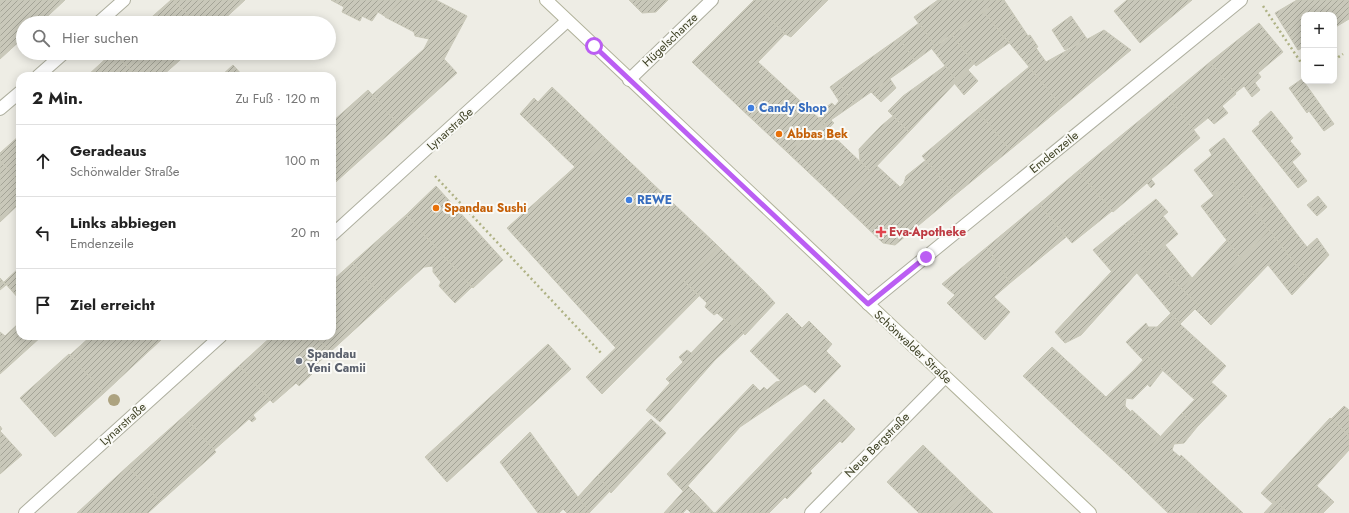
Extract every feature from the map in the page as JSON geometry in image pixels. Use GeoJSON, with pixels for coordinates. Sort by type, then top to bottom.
{"type":"FeatureCollection","features":[{"type":"Feature","properties":{"kind":"street"},"geometry":{"type":"LineString","coordinates":[[106,16],[124,0]]}},
{"type":"Feature","properties":{"kind":"street","name":"Schönwalder Straße"},"geometry":{"type":"LineString","coordinates":[[546,0],[629,80],[1090,513]]}},
{"type":"Feature","properties":{"kind":"street","name":"Hügelschanze"},"geometry":{"type":"LineString","coordinates":[[629,80],[712,0]]}},
{"type":"Feature","properties":{"kind":"street","name":"Emdenzeile"},"geometry":{"type":"LineString","coordinates":[[868,304],[1238,1]]}},
{"type":"Feature","properties":{"kind":"street","name":"Lynarstraße"},"geometry":{"type":"LineString","coordinates":[[336,231],[567,21]]}},
{"type":"Feature","properties":{"kind":"street"},"geometry":{"type":"LineString","coordinates":[[43,72],[56,60]]}},
{"type":"Feature","properties":{"kind":"street"},"geometry":{"type":"LineString","coordinates":[[0,109],[16,95]]}},
{"type":"Feature","properties":{"kind":"street","name":"Lynarstraße"},"geometry":{"type":"LineString","coordinates":[[25,513],[217,340]]}},
{"type":"Feature","properties":{"kind":"street","name":"Neue Bergstraße"},"geometry":{"type":"LineString","coordinates":[[811,513],[944,377]]}},
{"type":"Feature","properties":{"kind":"path"},"geometry":{"type":"LineString","coordinates":[[1263,6],[1301,63]]}},
{"type":"Feature","properties":{"kind":"path"},"geometry":{"type":"LineString","coordinates":[[1337,58],[1343,54]]}},
{"type":"Feature","properties":{"kind":"path"},"geometry":{"type":"LineString","coordinates":[[436,176],[602,354]]}},
{"type":"Feature","properties":{"kind":"building"},"geometry":{"type":"Polygon","coordinates":[[[0,0],[38,0],[51,13],[48,16],[16,16],[16,44],[0,59],[0,0]]]}},
{"type":"Feature","properties":{"kind":"building"},"geometry":{"type":"Polygon","coordinates":[[[38,0],[65,0],[51,13],[38,0]]]}},
{"type":"Feature","properties":{"kind":"building"},"geometry":{"type":"Polygon","coordinates":[[[171,0],[174,0],[189,16],[153,16],[171,0]]]}},
{"type":"Feature","properties":{"kind":"building"},"geometry":{"type":"Polygon","coordinates":[[[174,0],[245,0],[228,16],[189,16],[174,0]]]}},
{"type":"Feature","properties":{"kind":"building"},"geometry":{"type":"Polygon","coordinates":[[[331,0],[401,0],[386,17],[378,12],[372,21],[362,16],[360,21],[342,12],[344,7],[331,0]]]}},
{"type":"Feature","properties":{"kind":"building"},"geometry":{"type":"Polygon","coordinates":[[[401,0],[436,0],[467,16],[444,59],[457,73],[399,125],[372,95],[424,49],[429,39],[415,36],[414,32],[385,17],[401,0]]]}},
{"type":"Feature","properties":{"kind":"building"},"geometry":{"type":"Polygon","coordinates":[[[629,0],[668,0],[656,12],[642,13],[629,0]]]}},
{"type":"Feature","properties":{"kind":"building"},"geometry":{"type":"Polygon","coordinates":[[[828,0],[791,37],[785,34],[753,1],[828,0]]]}},
{"type":"Feature","properties":{"kind":"building"},"geometry":{"type":"Polygon","coordinates":[[[938,0],[1000,0],[935,46],[914,17],[938,0]]]}},
{"type":"Feature","properties":{"kind":"building"},"geometry":{"type":"Polygon","coordinates":[[[1000,0],[1004,0],[1028,36],[1030,35],[1038,47],[1036,48],[1046,62],[1104,30],[1131,50],[1062,107],[984,12],[1000,0]]]}},
{"type":"Feature","properties":{"kind":"building"},"geometry":{"type":"Polygon","coordinates":[[[1127,0],[1192,0],[1140,43],[1114,11],[1127,0]]]}},
{"type":"Feature","properties":{"kind":"building"},"geometry":{"type":"Polygon","coordinates":[[[1297,0],[1349,0],[1349,19],[1337,26],[1337,12],[1301,12],[1301,48],[1298,50],[1275,13],[1297,0]]]}},
{"type":"Feature","properties":{"kind":"building"},"geometry":{"type":"Polygon","coordinates":[[[753,1],[785,34],[758,62],[770,73],[738,106],[692,62],[753,1]]]}},
{"type":"Feature","properties":{"kind":"building"},"geometry":{"type":"Polygon","coordinates":[[[984,12],[1009,43],[976,66],[952,35],[984,12]]]}},
{"type":"Feature","properties":{"kind":"building"},"geometry":{"type":"Polygon","coordinates":[[[1071,16],[1087,39],[1065,50],[1052,30],[1071,16]]]}},
{"type":"Feature","properties":{"kind":"building"},"geometry":{"type":"Polygon","coordinates":[[[919,23],[935,46],[915,61],[899,38],[919,23]]]}},
{"type":"Feature","properties":{"kind":"building"},"geometry":{"type":"Polygon","coordinates":[[[1259,23],[1283,52],[1258,73],[1261,77],[1255,83],[1260,90],[1252,97],[1244,86],[1235,93],[1210,62],[1259,23]]]}},
{"type":"Feature","properties":{"kind":"building"},"geometry":{"type":"Polygon","coordinates":[[[952,35],[974,64],[957,81],[932,49],[952,35]]]}},
{"type":"Feature","properties":{"kind":"building"},"geometry":{"type":"Polygon","coordinates":[[[899,38],[915,61],[854,104],[838,81],[899,38]]]}},
{"type":"Feature","properties":{"kind":"building"},"geometry":{"type":"Polygon","coordinates":[[[104,60],[121,60],[132,72],[91,72],[104,60]]]}},
{"type":"Feature","properties":{"kind":"building"},"geometry":{"type":"Polygon","coordinates":[[[121,60],[180,60],[167,72],[132,72],[121,60]]]}},
{"type":"Feature","properties":{"kind":"building"},"geometry":{"type":"Polygon","coordinates":[[[1210,62],[1236,94],[1222,106],[1228,113],[1214,124],[1208,118],[1193,130],[1168,97],[1210,62]]]}},
{"type":"Feature","properties":{"kind":"building"},"geometry":{"type":"Polygon","coordinates":[[[233,65],[239,72],[225,72],[233,65]]]}},
{"type":"Feature","properties":{"kind":"building"},"geometry":{"type":"Polygon","coordinates":[[[945,66],[957,81],[909,132],[888,111],[903,96],[945,66]]]}},
{"type":"Feature","properties":{"kind":"building"},"geometry":{"type":"Polygon","coordinates":[[[1029,67],[1062,107],[1010,150],[977,110],[1029,67]]]}},
{"type":"Feature","properties":{"kind":"building"},"geometry":{"type":"Polygon","coordinates":[[[968,70],[978,81],[964,95],[955,84],[968,70]]]}},
{"type":"Feature","properties":{"kind":"building"},"geometry":{"type":"Polygon","coordinates":[[[770,73],[825,124],[787,152],[738,106],[770,73]]]}},
{"type":"Feature","properties":{"kind":"building"},"geometry":{"type":"Polygon","coordinates":[[[890,79],[896,88],[881,102],[871,92],[890,79]]]}},
{"type":"Feature","properties":{"kind":"building"},"geometry":{"type":"Polygon","coordinates":[[[1301,80],[1301,84],[1306,84],[1334,124],[1324,131],[1309,111],[1307,113],[1289,88],[1301,80]]]}},
{"type":"Feature","properties":{"kind":"building"},"geometry":{"type":"Polygon","coordinates":[[[838,81],[854,104],[825,124],[819,119],[820,111],[832,103],[835,106],[839,101],[830,87],[838,81]]]}},
{"type":"Feature","properties":{"kind":"building"},"geometry":{"type":"Polygon","coordinates":[[[552,87],[606,139],[575,167],[520,114],[534,98],[538,102],[552,87]]]}},
{"type":"Feature","properties":{"kind":"building"},"geometry":{"type":"Polygon","coordinates":[[[368,90],[399,125],[338,180],[336,178],[336,118],[368,90]]]}},
{"type":"Feature","properties":{"kind":"building"},"geometry":{"type":"Polygon","coordinates":[[[1168,97],[1200,138],[1151,179],[1155,184],[1151,188],[1147,183],[1113,212],[1078,171],[1168,97]]]}},
{"type":"Feature","properties":{"kind":"building"},"geometry":{"type":"Polygon","coordinates":[[[977,110],[1010,150],[955,195],[922,156],[977,110]]]}},
{"type":"Feature","properties":{"kind":"building"},"geometry":{"type":"Polygon","coordinates":[[[1271,111],[1293,138],[1290,141],[1301,154],[1292,162],[1307,181],[1298,188],[1252,131],[1271,111]]]}},
{"type":"Feature","properties":{"kind":"building"},"geometry":{"type":"Polygon","coordinates":[[[893,116],[909,132],[871,172],[860,161],[859,149],[893,116]]]}},
{"type":"Feature","properties":{"kind":"building"},"geometry":{"type":"Polygon","coordinates":[[[831,120],[834,123],[827,130],[871,172],[841,203],[787,152],[831,120]]]}},
{"type":"Feature","properties":{"kind":"building"},"geometry":{"type":"Polygon","coordinates":[[[1224,138],[1272,201],[1256,213],[1232,181],[1214,196],[1194,170],[1212,155],[1209,150],[1224,138]]]}},
{"type":"Feature","properties":{"kind":"building"},"geometry":{"type":"Polygon","coordinates":[[[16,139],[16,179],[0,161],[0,153],[16,139]]]}},
{"type":"Feature","properties":{"kind":"building"},"geometry":{"type":"Polygon","coordinates":[[[606,139],[719,247],[616,348],[507,228],[606,139]]]}},
{"type":"Feature","properties":{"kind":"building"},"geometry":{"type":"Polygon","coordinates":[[[926,160],[955,195],[895,245],[883,243],[841,203],[877,166],[900,187],[904,183],[906,176],[926,160]]]}},
{"type":"Feature","properties":{"kind":"building"},"geometry":{"type":"Polygon","coordinates":[[[0,161],[16,179],[16,207],[0,222],[0,161]]]}},
{"type":"Feature","properties":{"kind":"building"},"geometry":{"type":"Polygon","coordinates":[[[1078,171],[1112,211],[1072,243],[1039,204],[1078,171]]]}},
{"type":"Feature","properties":{"kind":"building"},"geometry":{"type":"Polygon","coordinates":[[[1232,181],[1269,230],[1241,259],[1201,206],[1232,181]]]}},
{"type":"Feature","properties":{"kind":"building"},"geometry":{"type":"Polygon","coordinates":[[[436,186],[503,260],[473,288],[406,215],[436,186]]]}},
{"type":"Feature","properties":{"kind":"building"},"geometry":{"type":"Polygon","coordinates":[[[1318,196],[1327,207],[1317,216],[1307,205],[1318,196]]]}},
{"type":"Feature","properties":{"kind":"building"},"geometry":{"type":"Polygon","coordinates":[[[1156,199],[1168,212],[1136,239],[1125,224],[1156,199]]]}},
{"type":"Feature","properties":{"kind":"building"},"geometry":{"type":"Polygon","coordinates":[[[1272,201],[1296,233],[1281,245],[1256,213],[1272,201]]]}},
{"type":"Feature","properties":{"kind":"building"},"geometry":{"type":"Polygon","coordinates":[[[1039,204],[1066,237],[1010,283],[987,247],[1039,204]]]}},
{"type":"Feature","properties":{"kind":"building"},"geometry":{"type":"Polygon","coordinates":[[[406,215],[472,287],[455,303],[439,286],[441,282],[433,272],[433,266],[424,267],[386,301],[352,263],[406,215]]]}},
{"type":"Feature","properties":{"kind":"building"},"geometry":{"type":"Polygon","coordinates":[[[1163,216],[1178,234],[1151,257],[1136,239],[1163,216]]]}},
{"type":"Feature","properties":{"kind":"building"},"geometry":{"type":"Polygon","coordinates":[[[1125,224],[1139,242],[1112,272],[1093,250],[1125,224]]]}},
{"type":"Feature","properties":{"kind":"building"},"geometry":{"type":"Polygon","coordinates":[[[1269,230],[1307,279],[1292,295],[1268,265],[1211,325],[1195,309],[1269,230]]]}},
{"type":"Feature","properties":{"kind":"building"},"geometry":{"type":"Polygon","coordinates":[[[1296,233],[1307,247],[1317,238],[1329,255],[1307,279],[1281,245],[1296,233]]]}},
{"type":"Feature","properties":{"kind":"building"},"geometry":{"type":"Polygon","coordinates":[[[1227,240],[1241,259],[1198,306],[1182,289],[1227,240]]]}},
{"type":"Feature","properties":{"kind":"building"},"geometry":{"type":"Polygon","coordinates":[[[1139,242],[1151,257],[1081,335],[1065,343],[1055,332],[1139,242]]]}},
{"type":"Feature","properties":{"kind":"building"},"geometry":{"type":"Polygon","coordinates":[[[1165,245],[1192,278],[1182,289],[1151,257],[1165,245]]]}},
{"type":"Feature","properties":{"kind":"building"},"geometry":{"type":"Polygon","coordinates":[[[719,247],[763,290],[731,325],[717,313],[714,315],[705,307],[707,303],[684,281],[719,247]]]}},
{"type":"Feature","properties":{"kind":"building"},"geometry":{"type":"Polygon","coordinates":[[[987,247],[1010,283],[994,297],[1010,312],[985,340],[947,303],[955,295],[942,284],[987,247]]]}},
{"type":"Feature","properties":{"kind":"building"},"geometry":{"type":"Polygon","coordinates":[[[1151,257],[1198,306],[1180,324],[1137,273],[1151,257]]]}},
{"type":"Feature","properties":{"kind":"building"},"geometry":{"type":"Polygon","coordinates":[[[352,263],[386,301],[330,352],[319,340],[336,340],[336,277],[352,263]]]}},
{"type":"Feature","properties":{"kind":"building"},"geometry":{"type":"Polygon","coordinates":[[[16,271],[16,296],[4,282],[16,271]]]}},
{"type":"Feature","properties":{"kind":"building"},"geometry":{"type":"Polygon","coordinates":[[[0,278],[6,285],[0,290],[0,278]]]}},
{"type":"Feature","properties":{"kind":"building"},"geometry":{"type":"Polygon","coordinates":[[[684,281],[699,296],[602,394],[586,377],[684,281]]]}},
{"type":"Feature","properties":{"kind":"building"},"geometry":{"type":"Polygon","coordinates":[[[763,290],[775,303],[745,335],[733,323],[763,290]]]}},
{"type":"Feature","properties":{"kind":"building"},"geometry":{"type":"Polygon","coordinates":[[[787,313],[802,328],[809,321],[832,344],[826,351],[841,366],[815,393],[805,384],[792,392],[750,351],[787,313]]]}},
{"type":"Feature","properties":{"kind":"building"},"geometry":{"type":"Polygon","coordinates":[[[1171,313],[1180,324],[1143,360],[1126,342],[1146,323],[1148,327],[1157,327],[1171,313]]]}},
{"type":"Feature","properties":{"kind":"building"},"geometry":{"type":"Polygon","coordinates":[[[724,319],[731,325],[733,323],[744,333],[715,360],[660,422],[646,410],[670,383],[666,379],[683,362],[679,357],[687,350],[691,353],[724,319]]]}},
{"type":"Feature","properties":{"kind":"building"},"geometry":{"type":"Polygon","coordinates":[[[1180,324],[1226,366],[1195,400],[1147,356],[1180,324]]]}},
{"type":"Feature","properties":{"kind":"building"},"geometry":{"type":"Polygon","coordinates":[[[16,326],[16,340],[38,340],[0,374],[0,332],[5,336],[16,326]]]}},
{"type":"Feature","properties":{"kind":"building"},"geometry":{"type":"Polygon","coordinates":[[[87,340],[161,340],[104,393],[70,355],[87,340]]]}},
{"type":"Feature","properties":{"kind":"building"},"geometry":{"type":"Polygon","coordinates":[[[268,340],[319,340],[330,352],[309,371],[312,374],[299,386],[296,383],[273,403],[239,366],[268,340]]]}},
{"type":"Feature","properties":{"kind":"building"},"geometry":{"type":"Polygon","coordinates":[[[548,344],[571,369],[447,482],[425,457],[548,344]]]}},
{"type":"Feature","properties":{"kind":"building"},"geometry":{"type":"Polygon","coordinates":[[[1052,347],[1106,397],[1076,426],[1023,376],[1052,347]]]}},
{"type":"Feature","properties":{"kind":"building"},"geometry":{"type":"Polygon","coordinates":[[[69,354],[104,393],[55,437],[20,398],[69,354]]]}},
{"type":"Feature","properties":{"kind":"building"},"geometry":{"type":"Polygon","coordinates":[[[1147,356],[1163,370],[1150,387],[1134,370],[1147,356]]]}},
{"type":"Feature","properties":{"kind":"building"},"geometry":{"type":"Polygon","coordinates":[[[239,366],[270,400],[253,415],[256,419],[252,422],[249,419],[214,450],[184,416],[239,366]]]}},
{"type":"Feature","properties":{"kind":"building"},"geometry":{"type":"Polygon","coordinates":[[[1134,370],[1148,384],[1133,399],[1126,398],[1125,406],[1131,412],[1132,410],[1160,436],[1127,473],[1076,426],[1134,370]]]}},
{"type":"Feature","properties":{"kind":"building"},"geometry":{"type":"Polygon","coordinates":[[[781,381],[792,392],[740,427],[683,491],[667,474],[753,384],[760,391],[764,387],[767,390],[776,382],[781,381]]]}},
{"type":"Feature","properties":{"kind":"building"},"geometry":{"type":"Polygon","coordinates":[[[1211,382],[1227,396],[1197,427],[1182,413],[1211,382]]]}},
{"type":"Feature","properties":{"kind":"building"},"geometry":{"type":"Polygon","coordinates":[[[824,399],[855,429],[842,443],[840,441],[810,471],[812,473],[787,499],[785,497],[769,513],[715,513],[824,399]]]}},
{"type":"Feature","properties":{"kind":"building"},"geometry":{"type":"Polygon","coordinates":[[[1344,406],[1349,410],[1349,436],[1331,419],[1344,406]]]}},
{"type":"Feature","properties":{"kind":"building"},"geometry":{"type":"Polygon","coordinates":[[[1182,413],[1197,427],[1184,443],[1174,444],[1172,450],[1180,457],[1181,455],[1215,487],[1191,513],[1168,513],[1127,473],[1182,413]]]}},
{"type":"Feature","properties":{"kind":"building"},"geometry":{"type":"Polygon","coordinates":[[[184,416],[216,452],[160,502],[128,466],[184,416]]]}},
{"type":"Feature","properties":{"kind":"building"},"geometry":{"type":"Polygon","coordinates":[[[1330,418],[1349,436],[1349,450],[1292,513],[1288,513],[1275,501],[1272,503],[1261,493],[1330,418]]]}},
{"type":"Feature","properties":{"kind":"building"},"geometry":{"type":"Polygon","coordinates":[[[651,419],[666,433],[611,493],[598,475],[651,419]]]}},
{"type":"Feature","properties":{"kind":"building"},"geometry":{"type":"Polygon","coordinates":[[[0,431],[22,455],[0,474],[0,431]]]}},
{"type":"Feature","properties":{"kind":"building"},"geometry":{"type":"Polygon","coordinates":[[[530,432],[577,496],[559,513],[538,513],[500,462],[530,432]]]}},
{"type":"Feature","properties":{"kind":"building"},"geometry":{"type":"Polygon","coordinates":[[[923,445],[968,489],[946,513],[919,513],[887,482],[923,445]]]}},
{"type":"Feature","properties":{"kind":"building"},"geometry":{"type":"Polygon","coordinates":[[[128,466],[160,502],[148,513],[77,513],[128,466]]]}},
{"type":"Feature","properties":{"kind":"building"},"geometry":{"type":"Polygon","coordinates":[[[598,475],[610,491],[589,513],[578,497],[598,475]]]}},
{"type":"Feature","properties":{"kind":"building"},"geometry":{"type":"Polygon","coordinates":[[[688,486],[698,496],[683,513],[664,513],[688,486]]]}},
{"type":"Feature","properties":{"kind":"building"},"geometry":{"type":"Polygon","coordinates":[[[1317,486],[1334,502],[1323,513],[1292,513],[1317,486]]]}},
{"type":"Feature","properties":{"kind":"building"},"geometry":{"type":"Polygon","coordinates":[[[1215,487],[1243,513],[1191,513],[1215,487]]]}},
{"type":"Feature","properties":{"kind":"building"},"geometry":{"type":"Polygon","coordinates":[[[968,489],[993,513],[946,513],[968,489]]]}},
{"type":"Feature","properties":{"kind":"building"},"geometry":{"type":"Polygon","coordinates":[[[577,496],[590,513],[567,513],[563,509],[577,496]]]}},
{"type":"Feature","properties":{"kind":"building"},"geometry":{"type":"Polygon","coordinates":[[[698,496],[714,513],[691,513],[687,509],[698,496]]]}},
{"type":"Feature","properties":{"kind":"building"},"geometry":{"type":"Polygon","coordinates":[[[1275,501],[1288,513],[1264,513],[1275,501]]]}},
{"type":"Feature","properties":{"kind":"place","name":"Candy Shop"},"geometry":{"type":"Point","coordinates":[751,108]}},
{"type":"Feature","properties":{"kind":"place","name":"Abbas Bek"},"geometry":{"type":"Point","coordinates":[779,134]}},
{"type":"Feature","properties":{"kind":"place","name":"REWE"},"geometry":{"type":"Point","coordinates":[629,200]}},
{"type":"Feature","properties":{"kind":"place","name":"Spandau Sushi"},"geometry":{"type":"Point","coordinates":[436,208]}},
{"type":"Feature","properties":{"kind":"place","name":"Eva-Apotheke"},"geometry":{"type":"Point","coordinates":[881,232]}},
{"type":"Feature","properties":{"kind":"place","name":"Spandau Yeni Camii"},"geometry":{"type":"Point","coordinates":[299,361]}},
{"type":"Feature","properties":{"kind":"route"},"geometry":{"type":"LineString","coordinates":[[594,46],[868,304],[926,257]]}}]}
